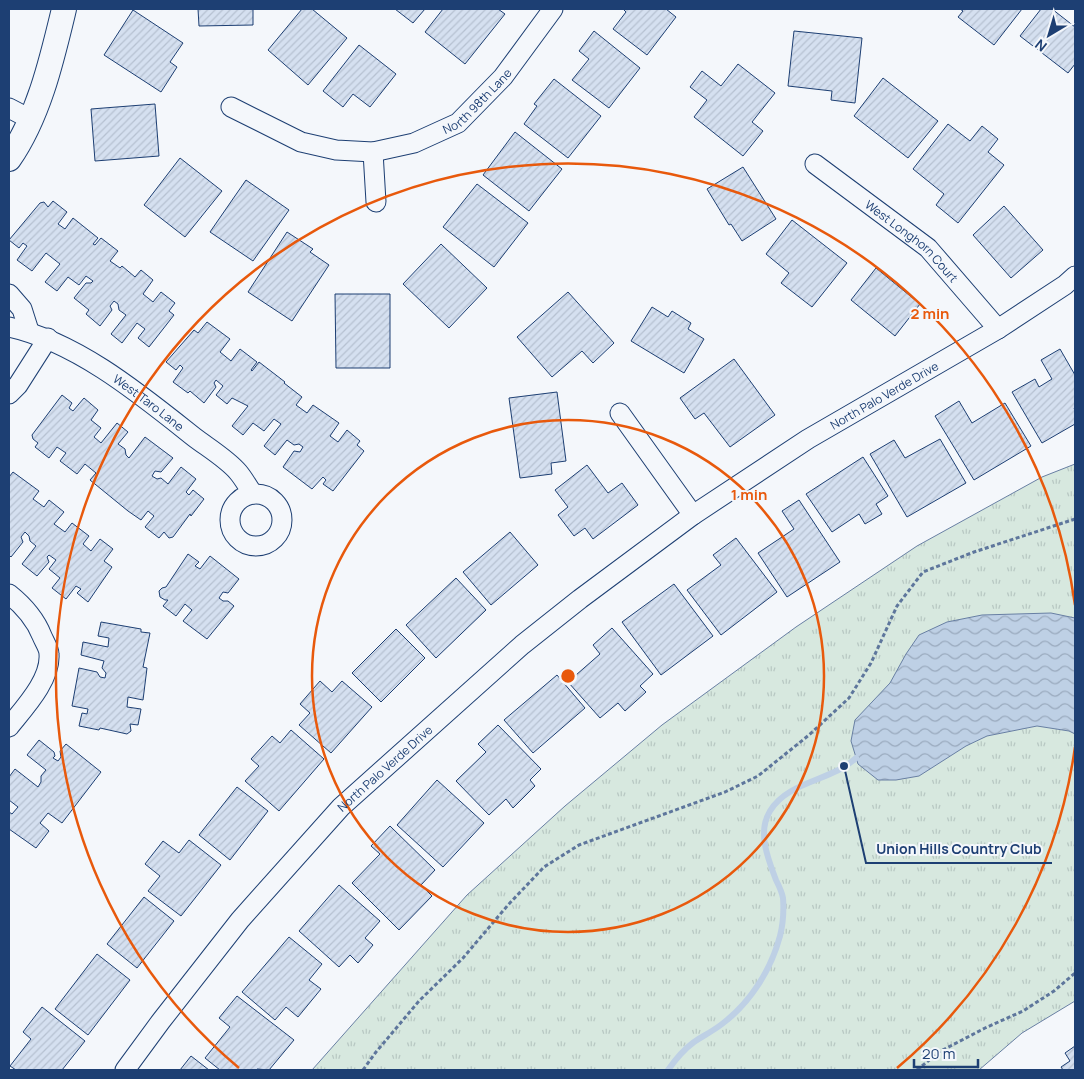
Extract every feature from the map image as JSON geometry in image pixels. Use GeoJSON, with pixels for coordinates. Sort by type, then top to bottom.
{"type":"FeatureCollection","features":[{"type":"Feature","properties":{"kind":"street"},"geometry":{"type":"LineString","coordinates":[[11,150],[30,119],[49,70],[64,9]]}},
{"type":"Feature","properties":{"kind":"street","name":"North 98th Lane"},"geometry":{"type":"LineString","coordinates":[[231,107],[301,142],[336,150],[372,152],[414,143],[458,124],[502,77],[553,9]]}},
{"type":"Feature","properties":{"kind":"street"},"geometry":{"type":"LineString","coordinates":[[9,108],[30,119]]}},
{"type":"Feature","properties":{"kind":"street"},"geometry":{"type":"LineString","coordinates":[[372,152],[376,202]]}},
{"type":"Feature","properties":{"kind":"street","name":"West Longhorn Court"},"geometry":{"type":"LineString","coordinates":[[815,164],[928,248],[998,329]]}},
{"type":"Feature","properties":{"kind":"street","name":"North Palo Verde Drive"},"geometry":{"type":"LineString","coordinates":[[125,1070],[161,1020],[240,920],[341,807],[522,645],[580,599],[693,515],[808,439],[998,329],[1065,285],[1075,276]]}},
{"type":"Feature","properties":{"kind":"street"},"geometry":{"type":"LineString","coordinates":[[9,294],[22,308],[29,331]]}},
{"type":"Feature","properties":{"kind":"street","name":"West Taro Lane"},"geometry":{"type":"LineString","coordinates":[[9,327],[29,331],[48,338],[96,365],[162,411],[238,472],[253,494]]}},
{"type":"Feature","properties":{"kind":"street"},"geometry":{"type":"LineString","coordinates":[[9,394],[18,385],[48,338]]}},
{"type":"Feature","properties":{"kind":"street"},"geometry":{"type":"LineString","coordinates":[[620,413],[693,515]]}},
{"type":"Feature","properties":{"kind":"street"},"geometry":{"type":"LineString","coordinates":[[9,594],[23,605],[37,623],[49,653],[45,676],[36,693],[9,727]]}},
{"type":"Feature","properties":{"kind":"path"},"geometry":{"type":"LineString","coordinates":[[363,1070],[420,1001],[463,958],[508,905],[544,868],[579,845],[725,792],[758,776],[809,735],[849,698],[872,663],[897,606],[923,572],[974,552],[1075,519]]}},
{"type":"Feature","properties":{"kind":"path"},"geometry":{"type":"LineString","coordinates":[[917,1070],[939,1052],[1023,1011],[1054,991],[1075,973]]}},
{"type":"Feature","properties":{"kind":"green space"},"geometry":{"type":"Polygon","coordinates":[[[1075,464],[1075,1001],[1022,1033],[979,1070],[312,1070],[467,895],[565,806],[662,725],[796,627],[917,546],[1042,477],[1075,464]]]}},
{"type":"Feature","properties":{"kind":"water"},"geometry":{"type":"Polygon","coordinates":[[[1051,613],[1075,618],[1075,734],[1069,731],[1037,726],[987,736],[966,746],[919,776],[896,780],[878,780],[858,764],[851,741],[855,720],[890,683],[919,635],[947,622],[982,615],[1051,613]]]}},
{"type":"Feature","properties":{"kind":"building"},"geometry":{"type":"Polygon","coordinates":[[[198,9],[253,9],[253,25],[199,26],[198,9]]]}},
{"type":"Feature","properties":{"kind":"building"},"geometry":{"type":"Polygon","coordinates":[[[302,9],[312,9],[347,38],[308,85],[268,50],[302,9]]]}},
{"type":"Feature","properties":{"kind":"building"},"geometry":{"type":"Polygon","coordinates":[[[395,9],[425,9],[413,23],[395,9]]]}},
{"type":"Feature","properties":{"kind":"building"},"geometry":{"type":"Polygon","coordinates":[[[443,9],[498,9],[505,14],[465,64],[425,32],[443,9]]]}},
{"type":"Feature","properties":{"kind":"building"},"geometry":{"type":"Polygon","coordinates":[[[623,9],[666,9],[676,17],[647,55],[613,29],[626,12],[623,9]]]}},
{"type":"Feature","properties":{"kind":"building"},"geometry":{"type":"Polygon","coordinates":[[[960,9],[1022,9],[994,45],[958,17],[963,11],[960,9]]]}},
{"type":"Feature","properties":{"kind":"building"},"geometry":{"type":"Polygon","coordinates":[[[1041,9],[1052,9],[1075,27],[1075,64],[1068,73],[1020,36],[1041,9]]]}},
{"type":"Feature","properties":{"kind":"building"},"geometry":{"type":"Polygon","coordinates":[[[133,10],[183,43],[170,62],[177,67],[161,92],[104,55],[133,10]]]}},
{"type":"Feature","properties":{"kind":"building"},"geometry":{"type":"Polygon","coordinates":[[[594,31],[640,68],[609,108],[572,80],[589,59],[579,51],[594,31]]]}},
{"type":"Feature","properties":{"kind":"building"},"geometry":{"type":"Polygon","coordinates":[[[794,31],[862,38],[855,103],[831,100],[832,91],[788,86],[794,31]]]}},
{"type":"Feature","properties":{"kind":"building"},"geometry":{"type":"Polygon","coordinates":[[[359,45],[396,74],[370,107],[353,94],[343,107],[323,91],[359,45]]]}},
{"type":"Feature","properties":{"kind":"building"},"geometry":{"type":"Polygon","coordinates":[[[738,64],[775,93],[752,122],[763,131],[743,156],[694,117],[707,100],[690,87],[702,71],[721,86],[738,64]]]}},
{"type":"Feature","properties":{"kind":"building"},"geometry":{"type":"Polygon","coordinates":[[[883,78],[938,121],[908,158],[854,116],[883,78]]]}},
{"type":"Feature","properties":{"kind":"building"},"geometry":{"type":"Polygon","coordinates":[[[554,79],[601,116],[568,158],[524,124],[537,106],[534,104],[554,79]]]}},
{"type":"Feature","properties":{"kind":"building"},"geometry":{"type":"Polygon","coordinates":[[[155,104],[159,156],[95,161],[91,109],[155,104]]]}},
{"type":"Feature","properties":{"kind":"building"},"geometry":{"type":"Polygon","coordinates":[[[948,124],[970,141],[982,126],[998,139],[988,152],[1004,165],[958,223],[936,205],[944,194],[913,169],[948,124]]]}},
{"type":"Feature","properties":{"kind":"building"},"geometry":{"type":"Polygon","coordinates":[[[515,132],[562,169],[529,211],[483,175],[515,132]]]}},
{"type":"Feature","properties":{"kind":"building"},"geometry":{"type":"Polygon","coordinates":[[[180,158],[222,191],[185,237],[144,205],[180,158]]]}},
{"type":"Feature","properties":{"kind":"building"},"geometry":{"type":"Polygon","coordinates":[[[743,167],[776,219],[742,241],[731,224],[729,225],[707,189],[743,167]]]}},
{"type":"Feature","properties":{"kind":"building"},"geometry":{"type":"Polygon","coordinates":[[[246,180],[289,210],[253,261],[210,232],[246,180]]]}},
{"type":"Feature","properties":{"kind":"building"},"geometry":{"type":"Polygon","coordinates":[[[477,184],[528,223],[494,267],[443,227],[477,184]]]}},
{"type":"Feature","properties":{"kind":"building"},"geometry":{"type":"Polygon","coordinates":[[[53,201],[67,212],[58,224],[65,229],[73,218],[98,238],[93,244],[95,245],[101,238],[118,251],[110,261],[120,268],[122,266],[135,277],[141,270],[153,280],[143,294],[153,302],[161,292],[175,303],[169,311],[174,315],[149,347],[138,338],[145,329],[137,323],[122,343],[111,334],[126,315],[119,310],[118,304],[114,301],[110,306],[112,310],[100,326],[86,314],[89,310],[74,298],[86,283],[93,281],[86,276],[79,285],[68,277],[57,291],[45,282],[60,264],[46,253],[32,271],[17,260],[27,246],[23,243],[19,248],[9,240],[40,203],[44,202],[48,207],[53,201]]]}},
{"type":"Feature","properties":{"kind":"building"},"geometry":{"type":"Polygon","coordinates":[[[1004,206],[1043,250],[1011,278],[973,235],[1004,206]]]}},
{"type":"Feature","properties":{"kind":"building"},"geometry":{"type":"Polygon","coordinates":[[[792,220],[847,263],[812,307],[781,283],[789,273],[766,254],[792,220]]]}},
{"type":"Feature","properties":{"kind":"building"},"geometry":{"type":"Polygon","coordinates":[[[287,232],[313,249],[310,252],[329,265],[292,321],[248,292],[287,232]]]}},
{"type":"Feature","properties":{"kind":"building"},"geometry":{"type":"Polygon","coordinates":[[[441,244],[487,288],[449,328],[403,284],[441,244]]]}},
{"type":"Feature","properties":{"kind":"building"},"geometry":{"type":"Polygon","coordinates":[[[876,268],[920,304],[895,336],[851,300],[876,268]]]}},
{"type":"Feature","properties":{"kind":"building"},"geometry":{"type":"Polygon","coordinates":[[[568,292],[614,343],[593,363],[582,351],[552,377],[517,337],[568,292]]]}},
{"type":"Feature","properties":{"kind":"building"},"geometry":{"type":"Polygon","coordinates":[[[335,294],[390,294],[390,368],[336,368],[335,294]]]}},
{"type":"Feature","properties":{"kind":"building"},"geometry":{"type":"Polygon","coordinates":[[[652,307],[668,317],[672,311],[691,323],[688,329],[704,339],[684,373],[631,341],[652,307]]]}},
{"type":"Feature","properties":{"kind":"building"},"geometry":{"type":"Polygon","coordinates":[[[207,322],[230,339],[220,352],[231,361],[240,349],[257,362],[252,371],[259,362],[302,397],[296,405],[307,413],[313,405],[339,423],[330,436],[338,442],[347,430],[360,441],[357,445],[364,451],[333,491],[323,484],[326,480],[323,477],[312,489],[283,467],[294,451],[300,452],[303,447],[299,444],[294,445],[287,440],[275,455],[264,446],[281,424],[274,419],[264,431],[253,423],[243,435],[232,426],[248,406],[232,398],[227,404],[216,395],[223,386],[216,380],[214,383],[216,387],[204,403],[190,391],[188,393],[173,382],[183,368],[180,365],[176,370],[166,362],[194,330],[198,333],[207,322]]]}},
{"type":"Feature","properties":{"kind":"building"},"geometry":{"type":"Polygon","coordinates":[[[1060,349],[1075,375],[1075,424],[1042,443],[1012,392],[1035,379],[1039,387],[1052,379],[1041,360],[1060,349]]]}},
{"type":"Feature","properties":{"kind":"building"},"geometry":{"type":"Polygon","coordinates":[[[734,359],[775,415],[730,447],[704,413],[695,419],[680,398],[734,359]]]}},
{"type":"Feature","properties":{"kind":"building"},"geometry":{"type":"Polygon","coordinates":[[[557,392],[566,461],[551,463],[552,474],[520,478],[509,398],[557,392]]]}},
{"type":"Feature","properties":{"kind":"building"},"geometry":{"type":"Polygon","coordinates":[[[62,395],[72,403],[69,408],[73,411],[84,398],[98,410],[91,420],[101,428],[94,437],[101,443],[117,423],[128,432],[118,444],[125,449],[126,455],[129,458],[145,437],[173,458],[161,472],[155,471],[152,476],[157,479],[161,478],[168,484],[181,467],[196,479],[186,492],[189,495],[193,490],[204,499],[173,537],[169,538],[164,532],[159,538],[145,527],[154,516],[148,511],[141,520],[128,511],[90,480],[96,473],[85,464],[77,474],[60,461],[66,453],[57,447],[49,458],[35,447],[38,443],[33,439],[32,435],[62,395]]]}},
{"type":"Feature","properties":{"kind":"building"},"geometry":{"type":"Polygon","coordinates":[[[959,401],[972,423],[1005,403],[1031,446],[974,480],[935,416],[959,401]]]}},
{"type":"Feature","properties":{"kind":"building"},"geometry":{"type":"Polygon","coordinates":[[[940,439],[966,483],[907,517],[870,454],[894,440],[905,458],[940,439]]]}},
{"type":"Feature","properties":{"kind":"building"},"geometry":{"type":"Polygon","coordinates":[[[863,457],[888,496],[876,504],[882,514],[865,524],[859,514],[832,532],[806,494],[863,457]]]}},
{"type":"Feature","properties":{"kind":"building"},"geometry":{"type":"Polygon","coordinates":[[[587,465],[608,493],[622,483],[638,505],[593,539],[585,528],[574,536],[558,515],[568,507],[555,490],[587,465]]]}},
{"type":"Feature","properties":{"kind":"building"},"geometry":{"type":"Polygon","coordinates":[[[13,472],[39,491],[33,499],[44,507],[49,500],[64,512],[54,524],[65,532],[72,523],[89,536],[83,544],[91,551],[100,539],[113,549],[104,561],[112,567],[88,602],[77,593],[81,589],[76,586],[66,599],[52,588],[60,578],[49,569],[56,560],[49,555],[47,557],[49,562],[37,576],[22,564],[36,546],[30,541],[29,536],[25,532],[21,537],[23,542],[11,557],[9,555],[9,477],[13,472]]]}},
{"type":"Feature","properties":{"kind":"building"},"geometry":{"type":"Polygon","coordinates":[[[799,500],[840,562],[787,597],[758,553],[794,529],[782,511],[799,500]]]}},
{"type":"Feature","properties":{"kind":"building"},"geometry":{"type":"Polygon","coordinates":[[[510,532],[538,565],[491,605],[463,572],[510,532]]]}},
{"type":"Feature","properties":{"kind":"building"},"geometry":{"type":"Polygon","coordinates":[[[736,538],[777,592],[721,635],[687,590],[721,565],[713,555],[736,538]]]}},
{"type":"Feature","properties":{"kind":"building"},"geometry":{"type":"Polygon","coordinates":[[[188,554],[199,562],[195,566],[200,569],[210,556],[239,579],[228,593],[223,592],[219,598],[223,601],[228,601],[234,606],[207,639],[183,621],[192,610],[185,604],[176,616],[163,606],[168,600],[160,597],[159,591],[166,587],[188,554]]]}},
{"type":"Feature","properties":{"kind":"building"},"geometry":{"type":"Polygon","coordinates":[[[456,578],[486,610],[436,658],[406,625],[456,578]]]}},
{"type":"Feature","properties":{"kind":"building"},"geometry":{"type":"Polygon","coordinates":[[[674,584],[713,636],[661,675],[622,622],[674,584]]]}},
{"type":"Feature","properties":{"kind":"building"},"geometry":{"type":"Polygon","coordinates":[[[101,622],[141,629],[141,632],[150,633],[143,667],[147,668],[143,700],[128,697],[127,707],[141,709],[138,725],[130,724],[131,731],[127,734],[79,726],[82,713],[87,714],[88,709],[72,706],[79,668],[97,672],[100,677],[105,678],[106,673],[102,668],[104,661],[81,655],[83,642],[108,647],[109,638],[98,636],[101,622]]]}},
{"type":"Feature","properties":{"kind":"building"},"geometry":{"type":"Polygon","coordinates":[[[612,628],[653,674],[640,686],[646,692],[625,711],[618,703],[600,718],[568,682],[600,654],[593,645],[612,628]]]}},
{"type":"Feature","properties":{"kind":"building"},"geometry":{"type":"Polygon","coordinates":[[[396,629],[425,658],[381,702],[352,673],[396,629]]]}},
{"type":"Feature","properties":{"kind":"building"},"geometry":{"type":"Polygon","coordinates":[[[557,675],[585,708],[533,753],[504,720],[557,675]]]}},
{"type":"Feature","properties":{"kind":"building"},"geometry":{"type":"Polygon","coordinates":[[[320,681],[332,692],[342,681],[372,707],[331,753],[299,725],[310,713],[300,704],[320,681]]]}},
{"type":"Feature","properties":{"kind":"building"},"geometry":{"type":"Polygon","coordinates":[[[498,725],[541,769],[530,780],[535,786],[513,808],[506,799],[489,815],[456,781],[486,752],[478,744],[498,725]]]}},
{"type":"Feature","properties":{"kind":"building"},"geometry":{"type":"Polygon","coordinates":[[[291,730],[324,759],[279,811],[245,781],[259,766],[251,759],[272,736],[280,743],[291,730]]]}},
{"type":"Feature","properties":{"kind":"building"},"geometry":{"type":"Polygon","coordinates":[[[39,740],[54,752],[55,756],[53,758],[58,761],[61,757],[60,751],[66,744],[101,772],[62,823],[48,813],[40,823],[49,831],[36,848],[9,829],[9,812],[12,814],[18,807],[9,800],[9,777],[15,769],[38,787],[41,782],[41,776],[46,770],[27,755],[39,740]]]}},
{"type":"Feature","properties":{"kind":"building"},"geometry":{"type":"Polygon","coordinates":[[[437,780],[484,823],[443,867],[397,825],[437,780]]]}},
{"type":"Feature","properties":{"kind":"building"},"geometry":{"type":"Polygon","coordinates":[[[237,787],[268,811],[230,860],[199,835],[237,787]]]}},
{"type":"Feature","properties":{"kind":"building"},"geometry":{"type":"Polygon","coordinates":[[[390,826],[435,870],[421,885],[432,896],[399,930],[352,883],[380,854],[371,846],[390,826]]]}},
{"type":"Feature","properties":{"kind":"building"},"geometry":{"type":"Polygon","coordinates":[[[189,840],[221,865],[181,916],[148,891],[160,876],[145,864],[163,841],[179,853],[189,840]]]}},
{"type":"Feature","properties":{"kind":"building"},"geometry":{"type":"Polygon","coordinates":[[[339,885],[380,921],[365,938],[373,945],[358,963],[350,955],[339,967],[299,931],[339,885]]]}},
{"type":"Feature","properties":{"kind":"building"},"geometry":{"type":"Polygon","coordinates":[[[144,897],[174,921],[137,968],[107,944],[144,897]]]}},
{"type":"Feature","properties":{"kind":"building"},"geometry":{"type":"Polygon","coordinates":[[[289,937],[322,964],[309,980],[321,989],[298,1017],[286,1007],[275,1020],[242,992],[289,937]]]}},
{"type":"Feature","properties":{"kind":"building"},"geometry":{"type":"Polygon","coordinates":[[[97,954],[130,980],[88,1035],[55,1009],[97,954]]]}},
{"type":"Feature","properties":{"kind":"building"},"geometry":{"type":"Polygon","coordinates":[[[237,996],[294,1040],[269,1070],[220,1070],[205,1058],[230,1027],[219,1018],[237,996]]]}},
{"type":"Feature","properties":{"kind":"building"},"geometry":{"type":"Polygon","coordinates":[[[42,1007],[85,1041],[62,1070],[16,1070],[10,1066],[31,1039],[23,1032],[42,1007]]]}},
{"type":"Feature","properties":{"kind":"building"},"geometry":{"type":"Polygon","coordinates":[[[1075,1046],[1075,1070],[1063,1070],[1061,1067],[1070,1061],[1065,1053],[1075,1046]]]}},
{"type":"Feature","properties":{"kind":"building"},"geometry":{"type":"Polygon","coordinates":[[[191,1056],[209,1070],[180,1070],[191,1056]]]}},
{"type":"Feature","properties":{"kind":"waterway"},"geometry":{"type":"LineString","coordinates":[[668,1070],[690,1045],[722,1024],[742,1006],[758,985],[776,949],[782,927],[783,898],[765,846],[764,828],[770,811],[788,793],[835,772],[856,758]]}},
{"type":"Feature","properties":{"kind":"place","name":"Union Hills Country Club"},"geometry":{"type":"Point","coordinates":[844,766]}}]}
